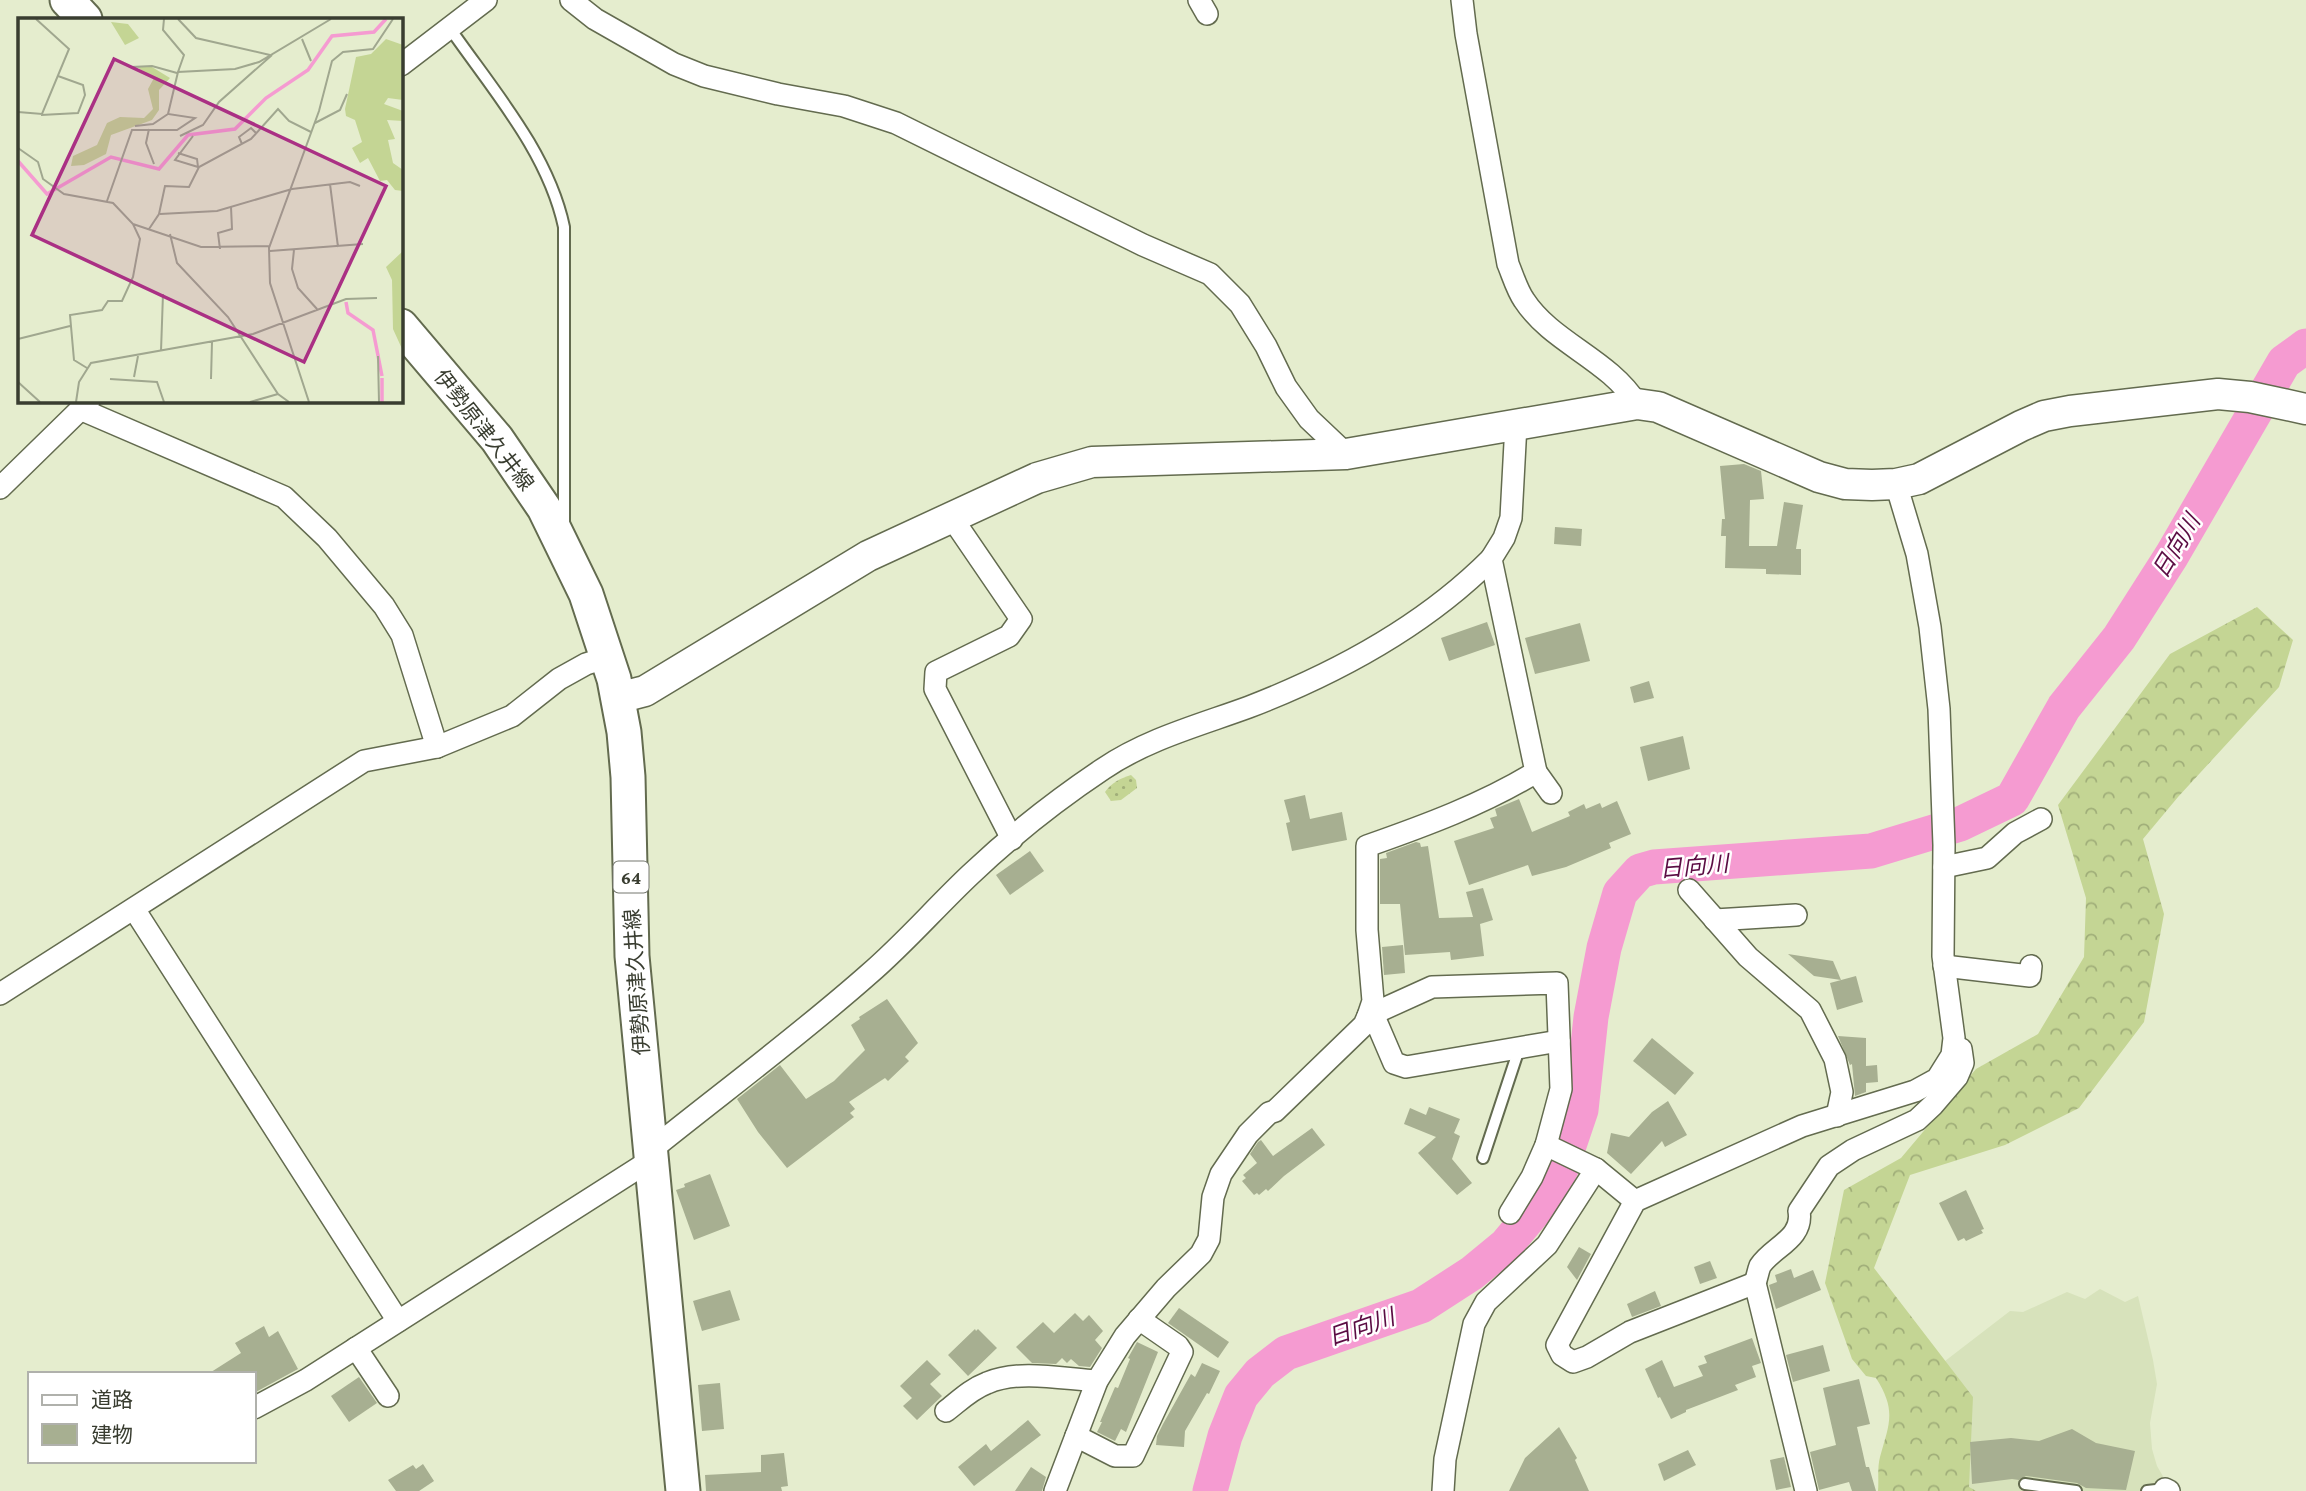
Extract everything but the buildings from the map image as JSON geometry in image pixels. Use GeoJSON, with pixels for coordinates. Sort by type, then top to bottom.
{"type":"FeatureCollection","features":[{"type":"Feature","properties":{"kind":"main road"},"geometry":{"type":"LineString","coordinates":[[66,0],[85,18]]}},
{"type":"Feature","properties":{"kind":"main road","name":"伊勢原津久井線"},"geometry":{"type":"LineString","coordinates":[[402,327],[497,439],[556,531],[586,594],[608,657],[618,698],[628,777],[632,956],[683,1491]]}},
{"type":"Feature","properties":{"kind":"street"},"geometry":{"type":"LineString","coordinates":[[402,64],[486,0]]}},
{"type":"Feature","properties":{"kind":"street"},"geometry":{"type":"LineString","coordinates":[[571,0],[595,19],[674,64],[704,76],[844,106],[896,123],[1210,274],[1240,304],[1266,346],[1286,387],[1309,419],[1346,454]]}},
{"type":"Feature","properties":{"kind":"street"},"geometry":{"type":"LineString","coordinates":[[1462,0],[1508,264],[1513,276],[1523,299],[1545,324],[1610,372],[1629,391],[1637,404]]}},
{"type":"Feature","properties":{"kind":"street"},"geometry":{"type":"LineString","coordinates":[[618,698],[645,691],[868,556],[1037,478],[1092,462],[1346,454],[1637,404],[1658,407],[1819,477],[1845,484],[1896,484],[1919,479],[2044,416],[2218,394],[2250,397],[2297,408]]}},
{"type":"Feature","properties":{"kind":"street"},"geometry":{"type":"LineString","coordinates":[[0,488],[85,405],[284,497],[327,538],[384,606],[402,635],[437,747]]}},
{"type":"Feature","properties":{"kind":"street"},"geometry":{"type":"LineString","coordinates":[[256,1407],[306,1380],[643,1165],[651,1150],[870,974],[972,873],[1102,770],[1130,752],[1288,691],[1339,668],[1392,638],[1469,581],[1491,559],[1504,538],[1511,518],[1517,424]]}},
{"type":"Feature","properties":{"kind":"street"},"geometry":{"type":"LineString","coordinates":[[1755,1283],[1630,1332],[1573,1362],[1562,1355],[1557,1345],[1635,1201],[1802,1126],[1928,1085],[1945,1069],[1952,1055],[1954,1038],[1944,966],[1944,845],[1939,709],[1930,627],[1917,554],[1896,484]]}},
{"type":"Feature","properties":{"kind":"street"},"geometry":{"type":"LineString","coordinates":[[952,518],[1021,619],[1009,636],[936,673],[935,689],[1012,839]]}},
{"type":"Feature","properties":{"kind":"street"},"geometry":{"type":"LineString","coordinates":[[1491,559],[1536,772],[1550,793]]}},
{"type":"Feature","properties":{"kind":"street"},"geometry":{"type":"LineString","coordinates":[[0,994],[364,761],[437,747],[512,716],[559,680],[586,664],[608,657]]}},
{"type":"Feature","properties":{"kind":"street"},"geometry":{"type":"LineString","coordinates":[[1055,1491],[1097,1381],[1125,1336],[1166,1288],[1201,1254],[1209,1239],[1213,1197],[1221,1174],[1238,1146],[1262,1120],[1275,1111],[1364,1025],[1371,1015],[1373,1001],[1367,930],[1367,846],[1435,822],[1536,772]]}},
{"type":"Feature","properties":{"kind":"street"},"geometry":{"type":"LineString","coordinates":[[1944,867],[1987,858],[2015,833],[2033,826]]}},
{"type":"Feature","properties":{"kind":"street"},"geometry":{"type":"LineString","coordinates":[[1689,890],[1748,957],[1810,1010],[1835,1059],[1842,1092],[1837,1116]]}},
{"type":"Feature","properties":{"kind":"street"},"geometry":{"type":"LineString","coordinates":[[134,909],[398,1321]]}},
{"type":"Feature","properties":{"kind":"street"},"geometry":{"type":"LineString","coordinates":[[1715,920],[1796,915]]}},
{"type":"Feature","properties":{"kind":"street"},"geometry":{"type":"LineString","coordinates":[[1944,966],[2031,976],[2031,966]]}},
{"type":"Feature","properties":{"kind":"street"},"geometry":{"type":"LineString","coordinates":[[1371,1015],[1433,987],[1557,983],[1561,1089],[1549,1147],[1510,1213]]}},
{"type":"Feature","properties":{"kind":"street"},"geometry":{"type":"LineString","coordinates":[[1371,1015],[1394,1063],[1405,1067],[1559,1041]]}},
{"type":"Feature","properties":{"kind":"street"},"geometry":{"type":"LineString","coordinates":[[1806,1491],[1755,1283],[1760,1267],[1772,1252],[1791,1240],[1800,1217],[1799,1211],[1829,1166],[1853,1150],[1917,1120],[1957,1077],[1963,1063],[1961,1050],[1954,1038]]}},
{"type":"Feature","properties":{"kind":"street"},"geometry":{"type":"LineString","coordinates":[[1549,1147],[1592,1167],[1635,1201]]}},
{"type":"Feature","properties":{"kind":"street"},"geometry":{"type":"LineString","coordinates":[[1443,1491],[1445,1459],[1474,1324],[1486,1302],[1547,1245],[1592,1167]]}},
{"type":"Feature","properties":{"kind":"street"},"geometry":{"type":"LineString","coordinates":[[1076,1436],[1115,1456],[1133,1456],[1182,1352],[1178,1346],[1139,1320]]}},
{"type":"Feature","properties":{"kind":"street"},"geometry":{"type":"LineString","coordinates":[[356,1348],[388,1396]]}},
{"type":"Feature","properties":{"kind":"street"},"geometry":{"type":"LineString","coordinates":[[946,1411],[988,1382],[1007,1377],[1097,1381]]}},
{"type":"Feature","properties":{"kind":"lane"},"geometry":{"type":"LineString","coordinates":[[449,27],[520,129],[546,172],[559,204],[564,227],[565,523],[556,531]]}},
{"type":"Feature","properties":{"kind":"lane"},"geometry":{"type":"LineString","coordinates":[[1483,1158],[1518,1049]]}},
{"type":"Feature","properties":{"kind":"lane"},"geometry":{"type":"LineString","coordinates":[[2025,1484],[2076,1491]]}},
{"type":"Feature","properties":{"kind":"shaded area"},"geometry":{"type":"Polygon","coordinates":[[[2100,1289],[2125,1302],[2138,1296],[2157,1384],[2150,1423],[2152,1449],[2164,1478],[2165,1491],[1886,1491],[1923,1378],[2010,1311],[2023,1312],[2067,1292],[2085,1299],[2100,1289]]]}},
{"type":"Feature","properties":{"kind":"green space"},"geometry":{"type":"Polygon","coordinates":[[[2257,607],[2293,640],[2279,687],[2143,839],[2164,914],[2144,1022],[2079,1108],[2005,1145],[1910,1175],[1874,1268],[1973,1397],[1969,1487],[1976,1491],[1878,1491],[1879,1461],[1889,1418],[1887,1400],[1876,1378],[1866,1376],[1852,1359],[1825,1283],[1844,1190],[1901,1158],[1976,1069],[2038,1034],[2084,957],[2086,898],[2058,805],[2170,654],[2257,607]]]}},
{"type":"Feature","properties":{"kind":"green space"},"geometry":{"type":"Polygon","coordinates":[[[1131,775],[1136,780],[1137,788],[1121,800],[1111,801],[1105,792],[1107,789],[1131,775]]]}},
{"type":"Feature","properties":{"kind":"waterway","name":"日向川"},"geometry":{"type":"LineString","coordinates":[[1210,1491],[1225,1436],[1241,1396],[1260,1373],[1286,1353],[1421,1306],[1472,1273],[1506,1245],[1542,1202],[1561,1169],[1581,1110],[1591,1017],[1604,948],[1620,893],[1640,871],[1654,867],[1871,851],[1960,824],[2012,799],[2064,707],[2119,638],[2172,555],[2284,362],[2306,346]]}}]}
